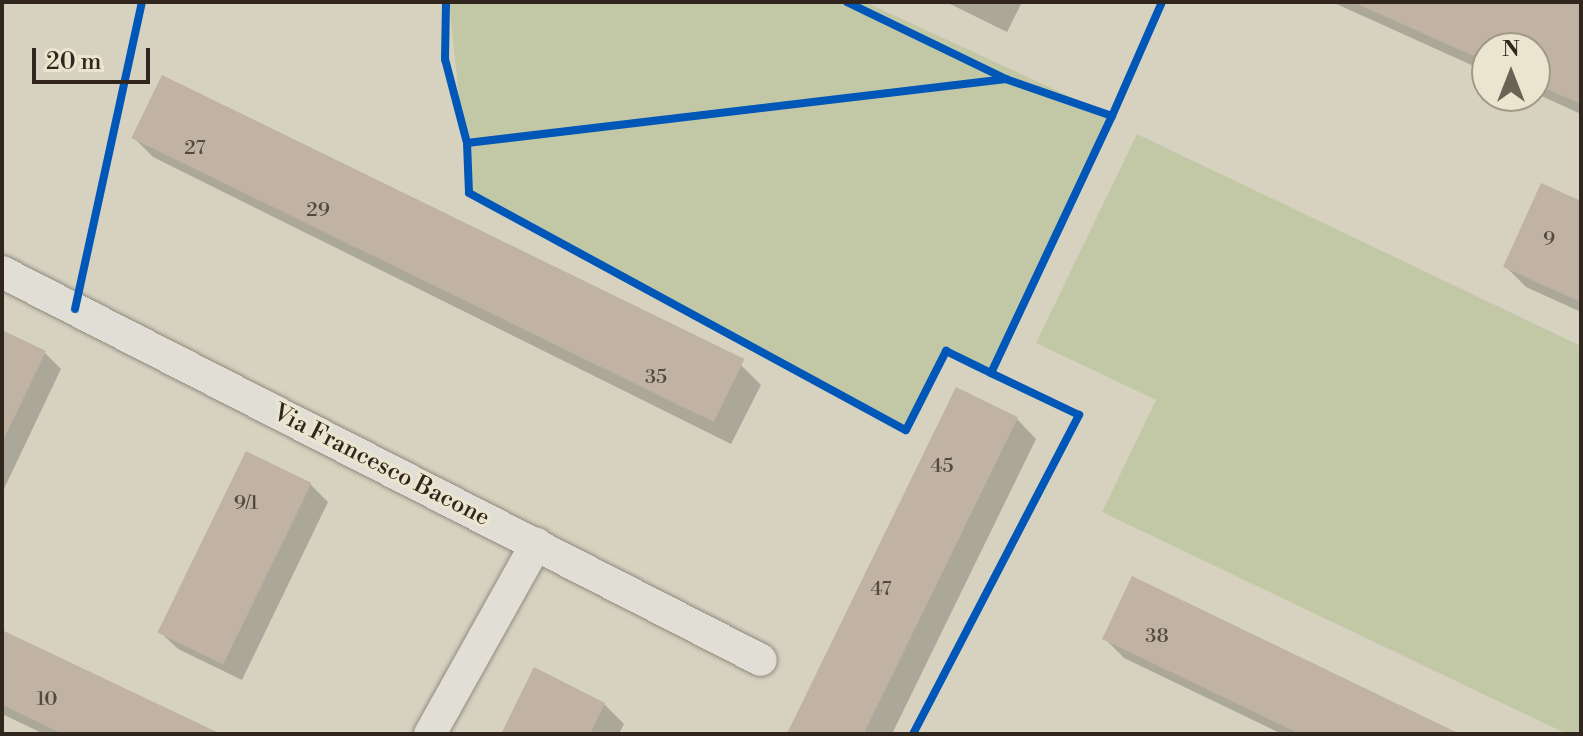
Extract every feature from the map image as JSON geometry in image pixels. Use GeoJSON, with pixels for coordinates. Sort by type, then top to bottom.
{"type":"FeatureCollection","features":[{"type":"Feature","properties":{"kind":"street","name":"Via Francesco Bacone"},"geometry":{"type":"LineString","coordinates":[[2,272],[761,660]]}},
{"type":"Feature","properties":{"kind":"street"},"geometry":{"type":"LineString","coordinates":[[430,734],[536,544]]}},
{"type":"Feature","properties":{"kind":"green space"},"geometry":{"type":"Polygon","coordinates":[[[449,2],[865,2],[1112,116],[991,373],[946,351],[906,430],[469,193],[449,2]]]}},
{"type":"Feature","properties":{"kind":"green space"},"geometry":{"type":"Polygon","coordinates":[[[1137,134],[1581,346],[1581,734],[1567,734],[1102,512],[1156,400],[1036,343],[1137,134]]]}},
{"type":"Feature","properties":{"kind":"building"},"geometry":{"type":"Polygon","coordinates":[[[1353,2],[1581,2],[1581,104],[1551,91],[1551,32],[1471,32],[1471,55],[1353,2]]]}},
{"type":"Feature","properties":{"kind":"building"},"geometry":{"type":"Polygon","coordinates":[[[162,75],[744,359],[714,422],[131,138],[162,75]]]}},
{"type":"Feature","properties":{"kind":"building"},"geometry":{"type":"Polygon","coordinates":[[[1541,183],[1581,201],[1581,302],[1503,267],[1541,183]]]}},
{"type":"Feature","properties":{"kind":"building"},"geometry":{"type":"Polygon","coordinates":[[[2,330],[46,351],[2,443],[2,330]]]}},
{"type":"Feature","properties":{"kind":"building"},"geometry":{"type":"Polygon","coordinates":[[[956,387],[1018,417],[864,734],[787,734],[956,387]]]}},
{"type":"Feature","properties":{"kind":"building"},"geometry":{"type":"Polygon","coordinates":[[[246,451],[312,483],[223,665],[157,633],[246,451]]]}},
{"type":"Feature","properties":{"kind":"building"},"geometry":{"type":"Polygon","coordinates":[[[1132,576],[1460,734],[1300,734],[1102,639],[1132,576]]]}},
{"type":"Feature","properties":{"kind":"building"},"geometry":{"type":"Polygon","coordinates":[[[2,630],[221,734],[63,734],[2,705],[2,630]]]}},
{"type":"Feature","properties":{"kind":"building"},"geometry":{"type":"Polygon","coordinates":[[[534,667],[605,703],[590,734],[501,734],[534,667]]]}},
{"type":"Feature","properties":{"kind":"cycle path"},"geometry":{"type":"LineString","coordinates":[[75,309],[142,2]]}},
{"type":"Feature","properties":{"kind":"cycle path"},"geometry":{"type":"LineString","coordinates":[[446,2],[445,59],[467,143],[1006,79],[847,2]]}},
{"type":"Feature","properties":{"kind":"cycle path"},"geometry":{"type":"LineString","coordinates":[[1112,116],[1162,2]]}},
{"type":"Feature","properties":{"kind":"cycle path"},"geometry":{"type":"LineString","coordinates":[[913,734],[1079,415],[991,373],[1112,116],[1006,79]]}},
{"type":"Feature","properties":{"kind":"cycle path"},"geometry":{"type":"LineString","coordinates":[[467,143],[469,193],[906,430],[946,351],[991,373]]}}]}
